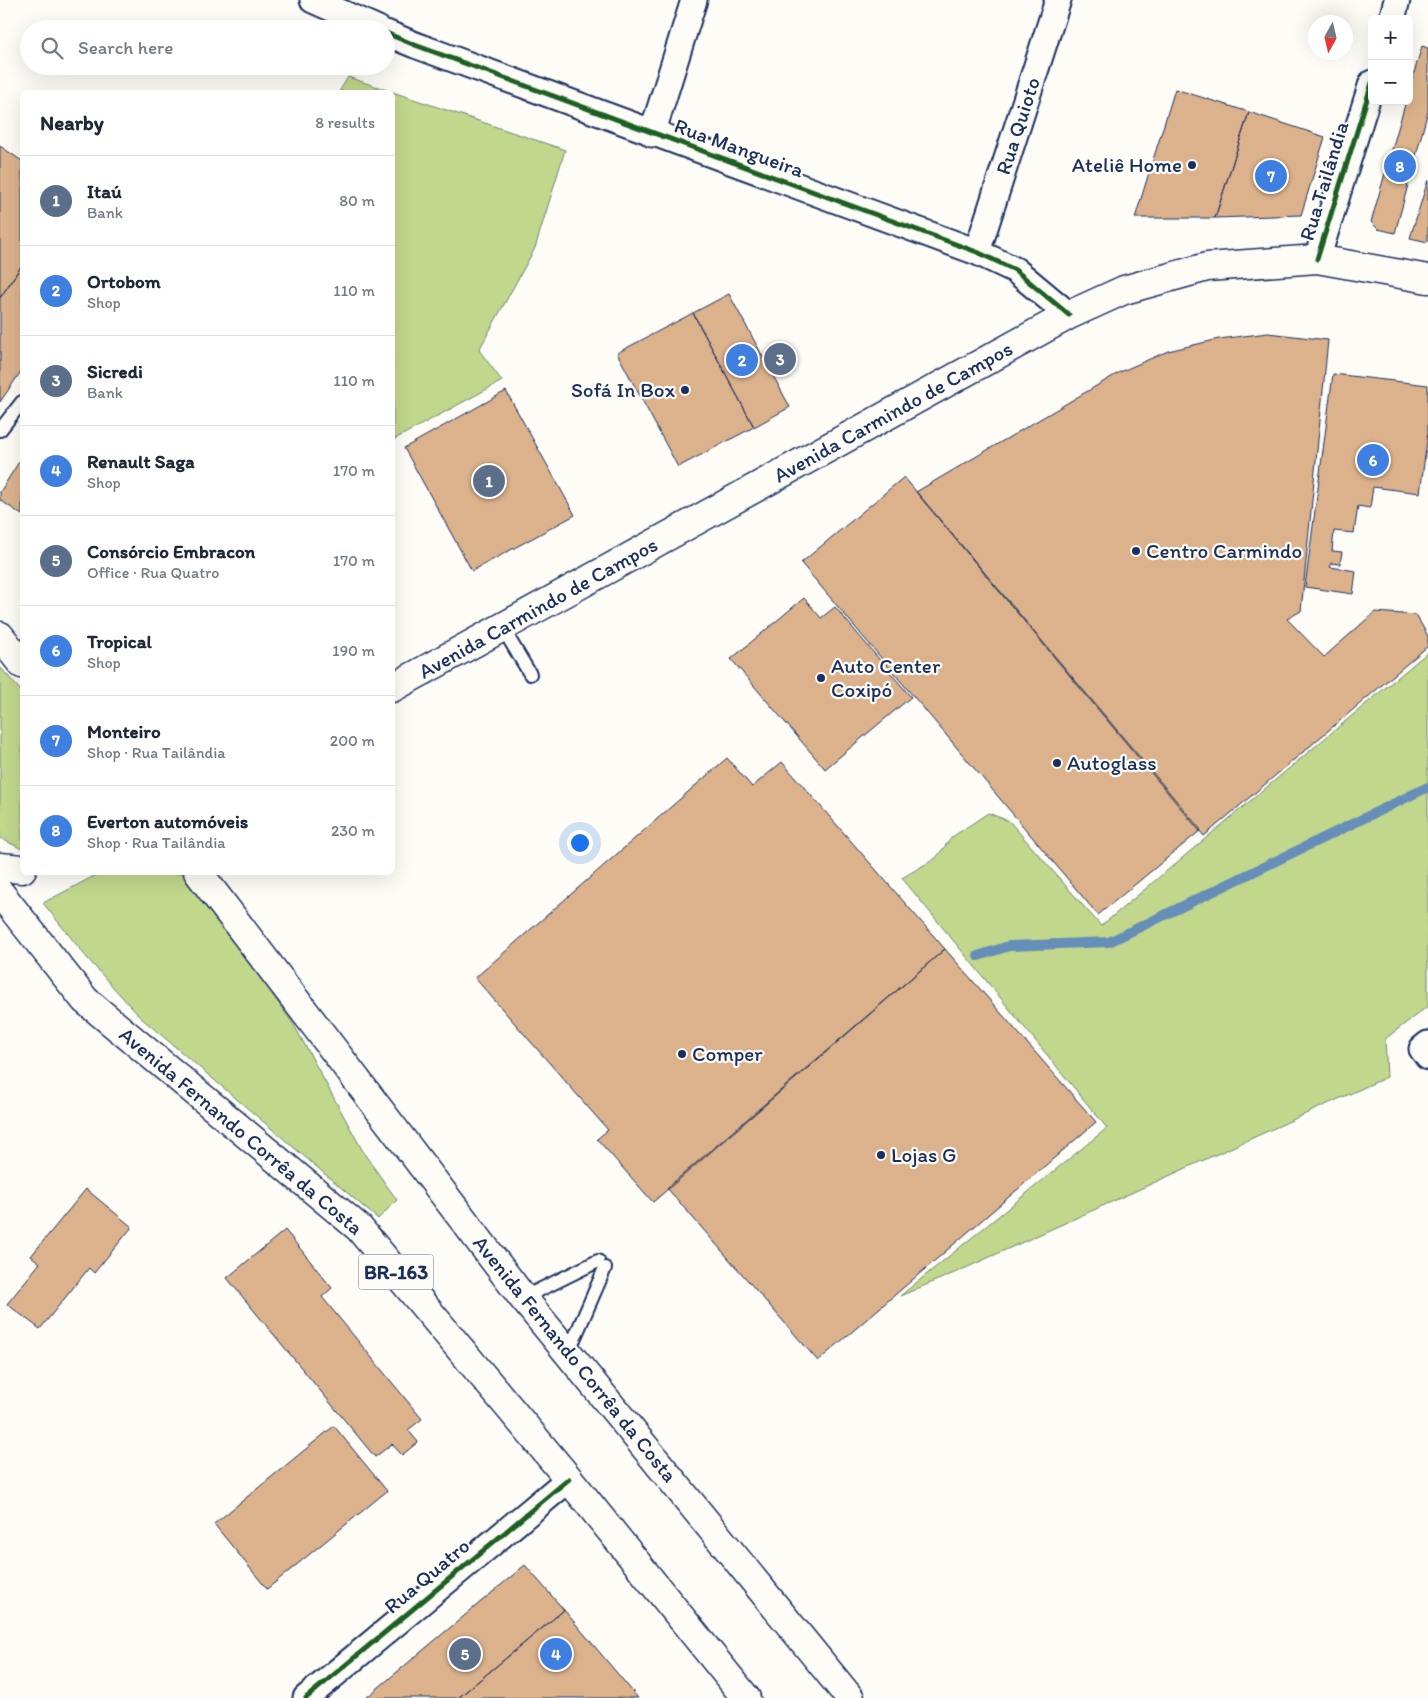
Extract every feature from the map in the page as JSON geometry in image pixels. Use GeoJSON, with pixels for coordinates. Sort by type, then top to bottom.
{"type":"FeatureCollection","features":[{"type":"Feature","properties":{"kind":"main road","name":"Avenida Carmindo de Campos"},"geometry":{"type":"LineString","coordinates":[[395,686],[1069,315],[1124,290],[1207,267],[1317,259],[1428,279]]}},
{"type":"Feature","properties":{"kind":"main road"},"geometry":{"type":"LineString","coordinates":[[0,636],[20,661]]}},
{"type":"Feature","properties":{"kind":"main road"},"geometry":{"type":"LineString","coordinates":[[0,867],[20,869]]}},
{"type":"Feature","properties":{"kind":"main road","name":"Avenida Fernando Corrêa da Costa"},"geometry":{"type":"LineString","coordinates":[[205,876],[523,1298],[850,1698]]}},
{"type":"Feature","properties":{"kind":"main road","name":"Avenida Fernando Corrêa da Costa"},"geometry":{"type":"LineString","coordinates":[[0,892],[85,1000],[359,1228],[569,1479],[746,1698]]}},
{"type":"Feature","properties":{"kind":"street"},"geometry":{"type":"LineString","coordinates":[[313,0],[358,20]]}},
{"type":"Feature","properties":{"kind":"street"},"geometry":{"type":"LineString","coordinates":[[652,134],[694,0]]}},
{"type":"Feature","properties":{"kind":"street","name":"Rua Quioto"},"geometry":{"type":"LineString","coordinates":[[977,252],[1058,0]]}},
{"type":"Feature","properties":{"kind":"street"},"geometry":{"type":"LineString","coordinates":[[1393,15],[1397,0]]}},
{"type":"Feature","properties":{"kind":"street","name":"Rua Mangueira"},"geometry":{"type":"LineString","coordinates":[[395,37],[652,134],[977,252],[1015,270],[1069,315]]}},
{"type":"Feature","properties":{"kind":"street","name":"Rua Tailândia"},"geometry":{"type":"LineString","coordinates":[[1317,259],[1368,96]]}},
{"type":"Feature","properties":{"kind":"street","name":"Rua Quatro"},"geometry":{"type":"LineString","coordinates":[[306,1698],[569,1479]]}},
{"type":"Feature","properties":{"kind":"lane"},"geometry":{"type":"LineString","coordinates":[[0,430],[20,405]]}},
{"type":"Feature","properties":{"kind":"lane"},"geometry":{"type":"LineString","coordinates":[[502,627],[530,674]]}},
{"type":"Feature","properties":{"kind":"lane"},"geometry":{"type":"LineString","coordinates":[[523,1298],[602,1264],[568,1352]]}},
{"type":"Feature","properties":{"kind":"green space"},"geometry":{"type":"Polygon","coordinates":[[[348,77],[387,90],[340,90],[348,77]]]}},
{"type":"Feature","properties":{"kind":"green space"},"geometry":{"type":"Polygon","coordinates":[[[395,93],[565,150],[535,248],[479,350],[502,381],[395,439],[395,93]]]}},
{"type":"Feature","properties":{"kind":"green space"},"geometry":{"type":"Polygon","coordinates":[[[1428,652],[1428,1006],[1385,1039],[1387,1077],[900,1296],[1107,1128],[902,878],[936,858],[952,837],[988,813],[1009,821],[1101,926],[1428,652]]]}},
{"type":"Feature","properties":{"kind":"green space"},"geometry":{"type":"Polygon","coordinates":[[[0,667],[20,690],[20,848],[0,838],[0,667]]]}},
{"type":"Feature","properties":{"kind":"green space"},"geometry":{"type":"Polygon","coordinates":[[[96,875],[188,875],[294,1025],[365,1155],[397,1200],[378,1219],[140,1017],[88,959],[43,903],[96,875]]]}},
{"type":"Feature","properties":{"kind":"building"},"geometry":{"type":"Polygon","coordinates":[[[1422,46],[1428,48],[1428,111],[1395,233],[1378,229],[1371,222],[1405,105],[1413,105],[1413,76],[1422,46]]]}},
{"type":"Feature","properties":{"kind":"building","name":"Ateliê Home"},"geometry":{"type":"Polygon","coordinates":[[[1175,89],[1249,112],[1215,218],[1135,218],[1175,89]]]}},
{"type":"Feature","properties":{"kind":"building"},"geometry":{"type":"Polygon","coordinates":[[[1249,112],[1325,137],[1301,215],[1215,218],[1249,112]]]}},
{"type":"Feature","properties":{"kind":"building"},"geometry":{"type":"Polygon","coordinates":[[[0,146],[20,160],[20,268],[0,298],[0,146]]]}},
{"type":"Feature","properties":{"kind":"building"},"geometry":{"type":"Polygon","coordinates":[[[1428,180],[1428,242],[1410,238],[1428,180]]]}},
{"type":"Feature","properties":{"kind":"building"},"geometry":{"type":"Polygon","coordinates":[[[20,268],[20,373],[0,402],[0,298],[20,268]]]}},
{"type":"Feature","properties":{"kind":"building"},"geometry":{"type":"Polygon","coordinates":[[[729,294],[790,407],[754,427],[693,313],[729,294]]]}},
{"type":"Feature","properties":{"kind":"building","name":"Sofá In Box"},"geometry":{"type":"Polygon","coordinates":[[[693,313],[754,427],[678,467],[617,353],[693,313]]]}},
{"type":"Feature","properties":{"kind":"building","name":"Centro Carmindo"},"geometry":{"type":"Polygon","coordinates":[[[1268,333],[1328,340],[1301,611],[1287,619],[1324,657],[1375,612],[1416,615],[1428,636],[1428,646],[1204,836],[916,492],[1120,372],[1168,351],[1219,339],[1268,333]]]}},
{"type":"Feature","properties":{"kind":"building"},"geometry":{"type":"Polygon","coordinates":[[[1333,374],[1428,385],[1428,433],[1420,493],[1373,487],[1370,508],[1358,506],[1354,533],[1334,531],[1332,551],[1342,552],[1340,564],[1331,563],[1330,567],[1356,571],[1353,594],[1305,587],[1333,374]]]}},
{"type":"Feature","properties":{"kind":"building"},"geometry":{"type":"Polygon","coordinates":[[[506,391],[575,515],[472,571],[404,448],[506,391]]]}},
{"type":"Feature","properties":{"kind":"building"},"geometry":{"type":"Polygon","coordinates":[[[20,460],[20,514],[0,500],[0,492],[20,460]]]}},
{"type":"Feature","properties":{"kind":"building","name":"Autoglass"},"geometry":{"type":"Polygon","coordinates":[[[904,477],[1201,830],[1098,915],[801,563],[904,477]]]}},
{"type":"Feature","properties":{"kind":"building","name":"Auto Center Coxipó"},"geometry":{"type":"Polygon","coordinates":[[[804,598],[821,618],[835,607],[911,697],[825,769],[731,659],[804,598]]]}},
{"type":"Feature","properties":{"kind":"building","name":"Comper"},"geometry":{"type":"Polygon","coordinates":[[[727,758],[752,787],[782,762],[945,949],[653,1202],[597,1139],[608,1130],[475,978],[727,758]]]}},
{"type":"Feature","properties":{"kind":"building","name":"Lojas G"},"geometry":{"type":"Polygon","coordinates":[[[945,949],[1096,1122],[818,1361],[667,1188],[945,949]]]}},
{"type":"Feature","properties":{"kind":"building"},"geometry":{"type":"Polygon","coordinates":[[[86,1189],[132,1227],[94,1273],[89,1268],[40,1329],[7,1304],[40,1263],[31,1256],[86,1189]]]}},
{"type":"Feature","properties":{"kind":"building"},"geometry":{"type":"Polygon","coordinates":[[[285,1230],[332,1288],[322,1297],[422,1419],[408,1430],[418,1442],[402,1455],[392,1444],[375,1457],[227,1278],[285,1230]]]}},
{"type":"Feature","properties":{"kind":"building"},"geometry":{"type":"Polygon","coordinates":[[[334,1426],[387,1491],[267,1589],[214,1524],[334,1426]]]}},
{"type":"Feature","properties":{"kind":"building"},"geometry":{"type":"Polygon","coordinates":[[[525,1565],[564,1610],[458,1698],[366,1698],[525,1565]]]}},
{"type":"Feature","properties":{"kind":"building"},"geometry":{"type":"Polygon","coordinates":[[[564,1610],[638,1698],[458,1698],[564,1610]]]}},
{"type":"Feature","properties":{"kind":"waterway"},"geometry":{"type":"LineString","coordinates":[[978,956],[1009,946],[1109,942],[1428,787]]}},
{"type":"Feature","properties":{"kind":"cycle path"},"geometry":{"type":"LineString","coordinates":[[395,37],[977,252],[1015,270],[1069,315]]}},
{"type":"Feature","properties":{"kind":"cycle path"},"geometry":{"type":"LineString","coordinates":[[1317,259],[1368,96]]}},
{"type":"Feature","properties":{"kind":"cycle path"},"geometry":{"type":"LineString","coordinates":[[306,1698],[569,1479]]}},
{"type":"Feature","properties":{"kind":"place","name":"Ateliê Home"},"geometry":{"type":"Point","coordinates":[1192,165]}},
{"type":"Feature","properties":{"kind":"place","name":"Everton automóveis"},"geometry":{"type":"Point","coordinates":[1400,166]}},
{"type":"Feature","properties":{"kind":"place","name":"Monteiro"},"geometry":{"type":"Point","coordinates":[1271,176]}},
{"type":"Feature","properties":{"kind":"place","name":"Sicredi"},"geometry":{"type":"Point","coordinates":[780,359]}},
{"type":"Feature","properties":{"kind":"place","name":"Ortobom"},"geometry":{"type":"Point","coordinates":[742,360]}},
{"type":"Feature","properties":{"kind":"place","name":"Sofá In Box"},"geometry":{"type":"Point","coordinates":[685,390]}},
{"type":"Feature","properties":{"kind":"place","name":"Tropical"},"geometry":{"type":"Point","coordinates":[1373,460]}},
{"type":"Feature","properties":{"kind":"place","name":"Itaú"},"geometry":{"type":"Point","coordinates":[489,481]}},
{"type":"Feature","properties":{"kind":"place","name":"Centro Carmindo"},"geometry":{"type":"Point","coordinates":[1136,551]}},
{"type":"Feature","properties":{"kind":"place","name":"Auto Center Coxipó"},"geometry":{"type":"Point","coordinates":[821,678]}},
{"type":"Feature","properties":{"kind":"place","name":"Autoglass"},"geometry":{"type":"Point","coordinates":[1057,763]}},
{"type":"Feature","properties":{"kind":"place","name":"Comper"},"geometry":{"type":"Point","coordinates":[682,1054]}},
{"type":"Feature","properties":{"kind":"place","name":"Lojas G"},"geometry":{"type":"Point","coordinates":[881,1155]}},
{"type":"Feature","properties":{"kind":"place","name":"Consórcio Embracon"},"geometry":{"type":"Point","coordinates":[465,1654]}},
{"type":"Feature","properties":{"kind":"place","name":"Renault Saga"},"geometry":{"type":"Point","coordinates":[556,1654]}}]}
